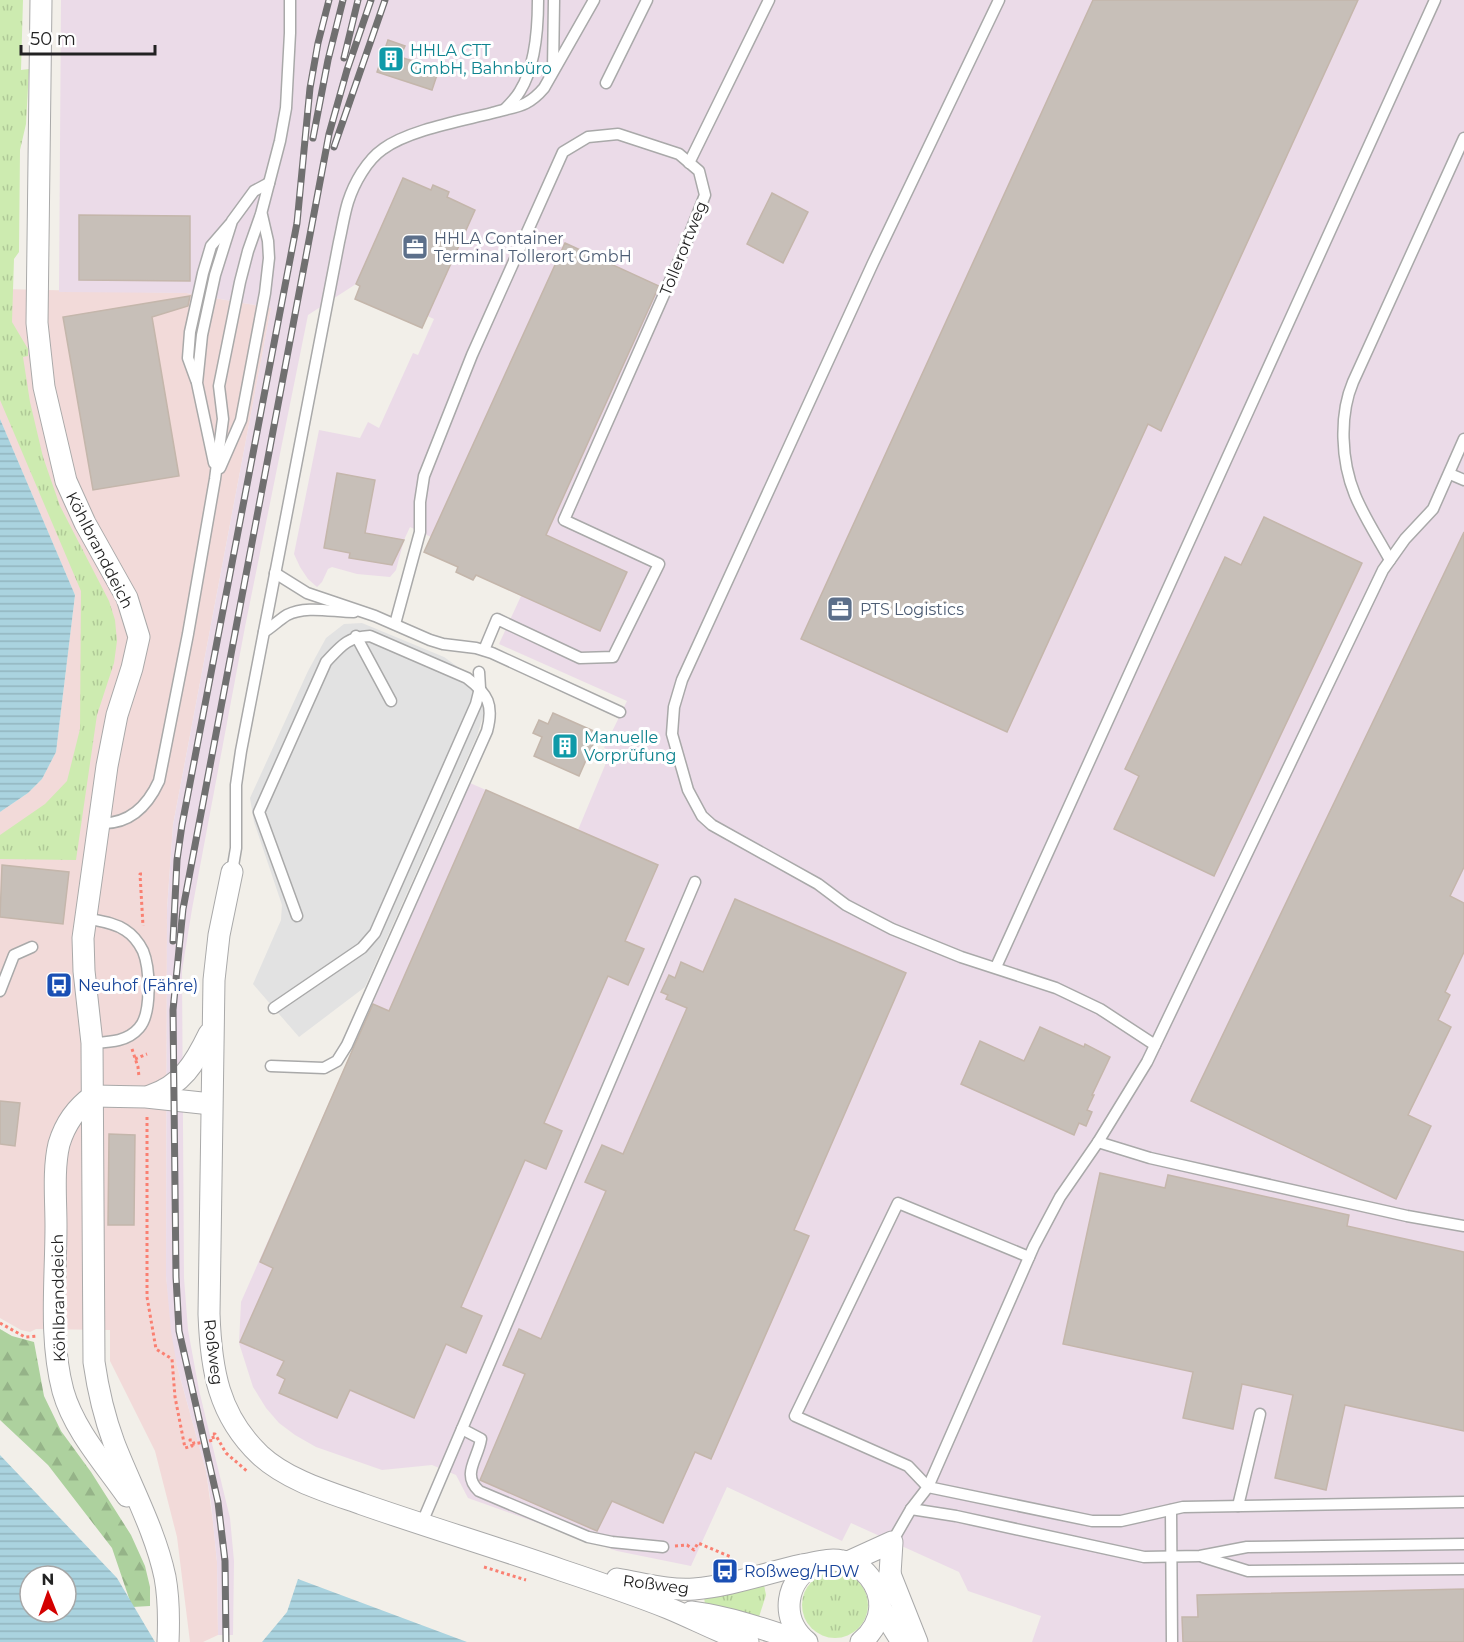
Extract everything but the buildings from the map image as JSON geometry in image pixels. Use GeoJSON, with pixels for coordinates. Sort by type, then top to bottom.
{"type":"FeatureCollection","features":[{"type":"Feature","properties":{"kind":"street","name":"Köhlbranddeich"},"geometry":{"type":"LineString","coordinates":[[41,0],[37,323],[44,387],[66,481],[85,523],[127,598],[139,637],[117,715],[85,918],[84,971],[92,1043],[94,1362],[102,1407],[156,1546],[167,1590],[168,1638]]}},
{"type":"Feature","properties":{"kind":"street","name":"Roßweg"},"geometry":{"type":"LineString","coordinates":[[232,872],[219,935],[213,1026],[208,1314],[212,1357],[220,1396],[244,1438],[261,1456],[280,1470],[336,1494],[421,1525],[560,1569],[669,1609],[748,1642]]}},
{"type":"Feature","properties":{"kind":"street"},"geometry":{"type":"LineString","coordinates":[[143,1097],[173,1086],[200,1054],[213,1026]]}},
{"type":"Feature","properties":{"kind":"street","name":"Köhlbranddeich"},"geometry":{"type":"LineString","coordinates":[[93,1096],[73,1115],[64,1129],[59,1146],[56,1177],[56,1348],[63,1391],[73,1417],[96,1453],[147,1522]]}},
{"type":"Feature","properties":{"kind":"street"},"geometry":{"type":"LineString","coordinates":[[93,1096],[143,1097],[211,1104]]}},
{"type":"Feature","properties":{"kind":"street","name":"Roßweg"},"geometry":{"type":"LineString","coordinates":[[560,1569],[667,1588],[707,1588],[823,1561],[848,1562],[892,1542]]}},
{"type":"Feature","properties":{"kind":"street"},"geometry":{"type":"LineString","coordinates":[[861,1642],[875,1625],[890,1574],[892,1542]]}},
{"type":"Feature","properties":{"kind":"street"},"geometry":{"type":"LineString","coordinates":[[807,1642],[792,1623],[789,1598],[793,1585],[801,1574],[811,1566],[823,1561]]}},
{"type":"Feature","properties":{"kind":"street"},"geometry":{"type":"LineString","coordinates":[[848,1562],[860,1568],[871,1579],[880,1605],[902,1642]]}},
{"type":"Feature","properties":{"kind":"street"},"geometry":{"type":"LineString","coordinates":[[890,1574],[917,1642]]}},
{"type":"Feature","properties":{"kind":"street","name":"Roßweg"},"geometry":{"type":"LineString","coordinates":[[669,1609],[723,1617],[802,1642]]}},
{"type":"Feature","properties":{"kind":"lane"},"geometry":{"type":"LineString","coordinates":[[99,823],[112,824],[138,811],[149,800],[159,781],[215,479],[223,419],[219,386],[240,282],[261,214],[286,108],[291,33],[290,0]]}},
{"type":"Feature","properties":{"kind":"lane"},"geometry":{"type":"LineString","coordinates":[[505,109],[519,92],[527,76],[533,49],[538,0]]}},
{"type":"Feature","properties":{"kind":"lane"},"geometry":{"type":"LineString","coordinates":[[232,872],[236,848],[236,785],[348,201],[369,163],[382,149],[400,140],[505,109],[522,107],[535,99],[544,88],[594,0]]}},
{"type":"Feature","properties":{"kind":"lane"},"geometry":{"type":"LineString","coordinates":[[606,83],[647,0]]}},
{"type":"Feature","properties":{"kind":"lane"},"geometry":{"type":"LineString","coordinates":[[395,624],[420,532],[420,502],[424,476],[472,355],[563,152],[588,136],[618,134],[679,154],[689,163],[769,0]]}},
{"type":"Feature","properties":{"kind":"lane"},"geometry":{"type":"LineString","coordinates":[[999,0],[873,263],[682,680],[675,699],[672,723],[674,742],[686,784],[698,810],[712,825],[818,884],[846,905],[892,929],[961,957],[1033,979],[1079,998],[1124,1023],[1155,1045]]}},
{"type":"Feature","properties":{"kind":"lane"},"geometry":{"type":"LineString","coordinates":[[996,967],[1435,0]]}},
{"type":"Feature","properties":{"kind":"lane"},"geometry":{"type":"LineString","coordinates":[[553,1],[553,71]]}},
{"type":"Feature","properties":{"kind":"lane"},"geometry":{"type":"LineString","coordinates":[[1390,560],[1360,507],[1351,483],[1346,456],[1345,404],[1464,138]]}},
{"type":"Feature","properties":{"kind":"lane","name":"Tollerortweg"},"geometry":{"type":"LineString","coordinates":[[484,650],[497,619],[580,658],[613,657],[660,564],[564,520],[681,256],[705,195],[699,171],[689,163]]}},
{"type":"Feature","properties":{"kind":"lane"},"geometry":{"type":"LineString","coordinates":[[215,479],[197,383],[189,358],[190,332],[211,246],[254,191],[269,183]]}},
{"type":"Feature","properties":{"kind":"lane"},"geometry":{"type":"LineString","coordinates":[[215,479],[241,420],[265,293],[269,258],[268,241],[261,214]]}},
{"type":"Feature","properties":{"kind":"lane"},"geometry":{"type":"LineString","coordinates":[[892,1542],[911,1509],[928,1487],[1029,1257],[1060,1197],[1139,1077],[1383,570],[1405,538],[1433,509],[1464,440]]}},
{"type":"Feature","properties":{"kind":"lane"},"geometry":{"type":"LineString","coordinates":[[1450,474],[1464,480]]}},
{"type":"Feature","properties":{"kind":"lane"},"geometry":{"type":"LineString","coordinates":[[275,573],[300,590],[395,624],[436,642],[484,650],[620,712]]}},
{"type":"Feature","properties":{"kind":"lane"},"geometry":{"type":"LineString","coordinates":[[264,632],[288,615],[300,611],[360,612]]}},
{"type":"Feature","properties":{"kind":"lane"},"geometry":{"type":"LineString","coordinates":[[356,636],[391,701]]}},
{"type":"Feature","properties":{"kind":"lane"},"geometry":{"type":"LineString","coordinates":[[271,1066],[324,1068],[337,1061],[347,1045],[487,731],[491,717],[489,702],[480,688],[468,678],[370,636],[356,636],[342,644],[326,662],[259,812],[297,916]]}},
{"type":"Feature","properties":{"kind":"lane"},"geometry":{"type":"LineString","coordinates":[[274,1008],[362,948],[375,933],[476,704],[480,688],[479,672]]}},
{"type":"Feature","properties":{"kind":"lane"},"geometry":{"type":"LineString","coordinates":[[421,1525],[695,882]]}},
{"type":"Feature","properties":{"kind":"lane"},"geometry":{"type":"LineString","coordinates":[[85,918],[107,922],[125,930],[137,941],[143,952],[149,1005],[140,1028],[129,1036],[115,1041],[92,1043]]}},
{"type":"Feature","properties":{"kind":"lane"},"geometry":{"type":"LineString","coordinates":[[0,991],[14,955],[32,947]]}},
{"type":"Feature","properties":{"kind":"lane"},"geometry":{"type":"LineString","coordinates":[[1098,1142],[1149,1158],[1407,1216],[1464,1226]]}},
{"type":"Feature","properties":{"kind":"lane"},"geometry":{"type":"LineString","coordinates":[[1029,1257],[898,1203],[795,1416],[908,1466],[928,1487],[1092,1521],[1121,1521],[1183,1508],[1464,1502]]}},
{"type":"Feature","properties":{"kind":"lane"},"geometry":{"type":"LineString","coordinates":[[1238,1506],[1260,1414]]}},
{"type":"Feature","properties":{"kind":"lane"},"geometry":{"type":"LineString","coordinates":[[462,1429],[481,1439],[469,1478],[479,1491],[588,1537],[663,1547]]}},
{"type":"Feature","properties":{"kind":"lane"},"geometry":{"type":"LineString","coordinates":[[911,1509],[956,1516],[1144,1557],[1200,1556],[1247,1547],[1464,1544]]}},
{"type":"Feature","properties":{"kind":"lane"},"geometry":{"type":"LineString","coordinates":[[1171,1510],[1172,1642]]}},
{"type":"Feature","properties":{"kind":"lane"},"geometry":{"type":"LineString","coordinates":[[1200,1556],[1248,1571],[1464,1569]]}},
{"type":"Feature","properties":{"kind":"path"},"geometry":{"type":"LineString","coordinates":[[142,874],[140,874],[143,928]]}},
{"type":"Feature","properties":{"kind":"path"},"geometry":{"type":"LineString","coordinates":[[129,1036],[138,1067],[143,1097],[147,1297],[156,1349]]}},
{"type":"Feature","properties":{"kind":"path"},"geometry":{"type":"LineString","coordinates":[[135,1059],[147,1054]]}},
{"type":"Feature","properties":{"kind":"path"},"geometry":{"type":"LineString","coordinates":[[663,1547],[687,1545],[694,1550],[698,1543],[731,1557],[734,1569]]}},
{"type":"Feature","properties":{"kind":"shaded area"},"geometry":{"type":"Polygon","coordinates":[[[61,0],[1464,0],[1464,1642],[1032,1642],[1041,1616],[968,1591],[959,1572],[851,1523],[842,1541],[727,1487],[691,1566],[617,1551],[468,1498],[456,1475],[432,1465],[382,1470],[316,1447],[279,1423],[266,1408],[253,1387],[239,1343],[241,1302],[470,783],[578,830],[611,751],[604,748],[627,701],[499,644],[521,596],[476,575],[473,580],[456,572],[458,567],[424,552],[431,537],[410,527],[396,570],[390,577],[357,574],[332,567],[328,569],[317,587],[300,567],[294,554],[319,430],[360,438],[368,422],[379,428],[413,353],[418,355],[434,319],[356,284],[308,315],[245,627],[182,971],[184,1278],[188,1330],[199,1390],[230,1518],[234,1561],[233,1635],[218,1635],[217,1562],[211,1503],[206,1471],[177,1366],[166,1276],[167,909],[173,825],[271,308],[186,293],[59,292],[61,0]]]}},
{"type":"Feature","properties":{"kind":"shaded area"},"geometry":{"type":"Polygon","coordinates":[[[0,289],[186,293],[271,308],[173,825],[167,909],[166,1276],[177,1366],[206,1471],[213,1522],[217,1562],[218,1635],[203,1642],[190,1642],[177,1537],[155,1451],[110,1361],[110,1330],[36,1329],[30,1332],[21,1330],[0,1318],[0,812],[28,793],[42,779],[56,752],[75,595],[0,419],[0,289]]]}},
{"type":"Feature","properties":{"kind":"shaded area"},"geometry":{"type":"Polygon","coordinates":[[[362,623],[444,657],[473,678],[483,697],[483,716],[477,736],[365,987],[299,1037],[253,984],[281,920],[282,905],[254,822],[250,798],[308,671],[326,638],[344,624],[362,623]]]}},
{"type":"Feature","properties":{"kind":"green space"},"geometry":{"type":"Polygon","coordinates":[[[0,0],[23,0],[21,70],[29,69],[26,124],[20,150],[19,252],[14,259],[12,322],[28,349],[28,356],[23,357],[30,402],[43,457],[60,506],[109,601],[115,620],[117,641],[114,663],[97,715],[76,860],[0,859],[0,835],[45,804],[67,781],[80,729],[81,591],[0,400],[0,0]]]}},
{"type":"Feature","properties":{"kind":"green space"},"geometry":{"type":"Polygon","coordinates":[[[0,1329],[12,1336],[34,1342],[44,1396],[61,1431],[91,1472],[131,1535],[145,1566],[150,1587],[150,1606],[132,1607],[112,1548],[48,1465],[0,1420],[0,1329]]]}},
{"type":"Feature","properties":{"kind":"green space"},"geometry":{"type":"Polygon","coordinates":[[[828,1572],[842,1572],[854,1577],[863,1586],[868,1605],[866,1618],[859,1629],[842,1638],[828,1638],[816,1633],[807,1624],[802,1612],[802,1598],[807,1586],[816,1577],[828,1572]]]}},
{"type":"Feature","properties":{"kind":"green space"},"geometry":{"type":"Polygon","coordinates":[[[763,1580],[766,1595],[758,1620],[705,1604],[704,1597],[763,1580]]]}},
{"type":"Feature","properties":{"kind":"water"},"geometry":{"type":"Polygon","coordinates":[[[0,419],[75,595],[56,752],[42,779],[28,793],[0,812],[0,419]]]}},
{"type":"Feature","properties":{"kind":"water"},"geometry":{"type":"Polygon","coordinates":[[[0,1455],[117,1578],[155,1642],[0,1642],[0,1455]]]}},
{"type":"Feature","properties":{"kind":"water"},"geometry":{"type":"Polygon","coordinates":[[[298,1579],[467,1642],[262,1642],[287,1612],[298,1579]]]}},
{"type":"Feature","properties":{"kind":"railway"},"geometry":{"type":"LineString","coordinates":[[173,941],[177,860],[182,825],[297,223],[310,88],[329,0]]}},
{"type":"Feature","properties":{"kind":"railway"},"geometry":{"type":"LineString","coordinates":[[313,138],[328,60],[343,0]]}},
{"type":"Feature","properties":{"kind":"railway"},"geometry":{"type":"LineString","coordinates":[[344,58],[358,0]]}},
{"type":"Feature","properties":{"kind":"railway"},"geometry":{"type":"LineString","coordinates":[[226,1642],[225,1561],[218,1502],[179,1331],[176,1277],[173,1010],[183,909],[329,134],[347,70],[371,0]]}},
{"type":"Feature","properties":{"kind":"railway"},"geometry":{"type":"LineString","coordinates":[[334,147],[385,0]]}},
{"type":"Feature","properties":{"kind":"place","name":"HHLA CTT GmbH, Bahnbüro"},"geometry":{"type":"Point","coordinates":[391,59]}},
{"type":"Feature","properties":{"kind":"place","name":"HHLA Container Terminal Tollerort GmbH"},"geometry":{"type":"Point","coordinates":[415,247]}},
{"type":"Feature","properties":{"kind":"place","name":"PTS Logistics"},"geometry":{"type":"Point","coordinates":[840,609]}},
{"type":"Feature","properties":{"kind":"place","name":"Manuelle Vorprüfung"},"geometry":{"type":"Point","coordinates":[565,746]}},
{"type":"Feature","properties":{"kind":"place","name":"Neuhof (Fähre)"},"geometry":{"type":"Point","coordinates":[59,985]}},
{"type":"Feature","properties":{"kind":"place","name":"Roßweg/HDW"},"geometry":{"type":"Point","coordinates":[725,1571]}}]}
